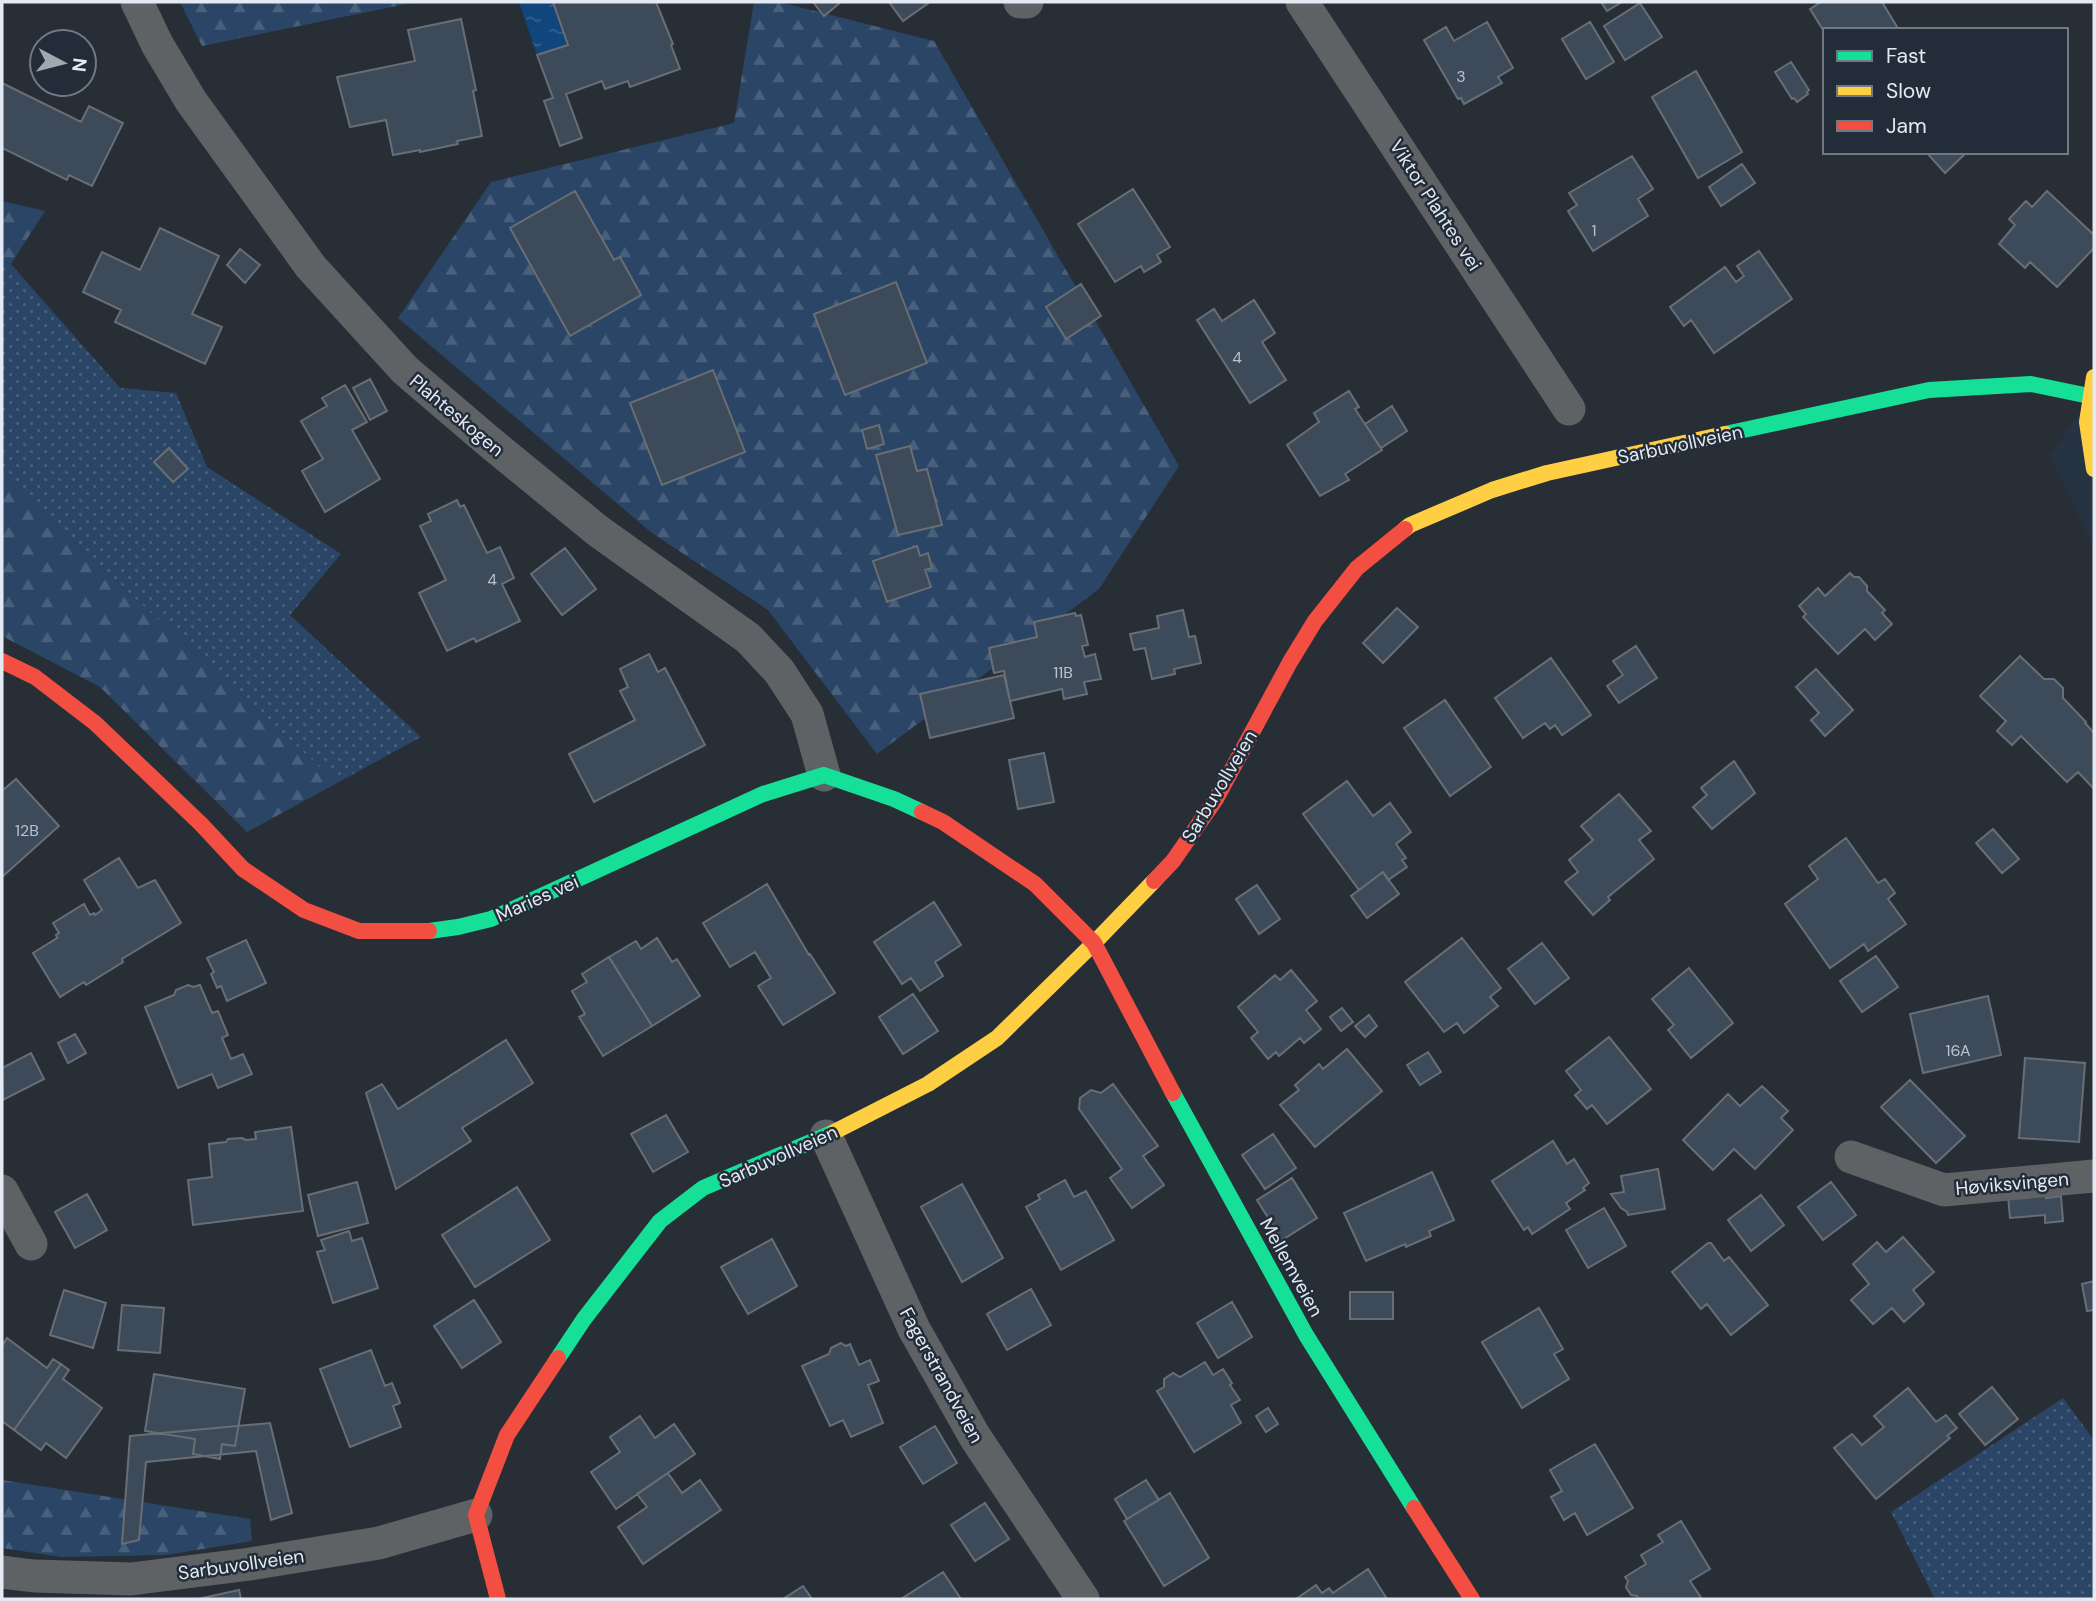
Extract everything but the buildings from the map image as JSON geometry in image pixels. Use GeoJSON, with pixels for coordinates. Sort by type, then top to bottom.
{"type":"FeatureCollection","features":[{"type":"Feature","properties":{"kind":"street","name":"Plahteskogen"},"geometry":{"type":"LineString","coordinates":[[137,2],[157,44],[191,101],[311,267],[405,370],[487,440],[598,531],[748,638],[779,671],[807,715],[824,775]]}},
{"type":"Feature","properties":{"kind":"street"},"geometry":{"type":"LineString","coordinates":[[1020,2],[1027,2]]}},
{"type":"Feature","properties":{"kind":"street","name":"Viktor Plahtes vei"},"geometry":{"type":"LineString","coordinates":[[1302,2],[1569,409]]}},
{"type":"Feature","properties":{"kind":"street"},"geometry":{"type":"LineString","coordinates":[[2094,377],[2087,422],[2094,469]]}},
{"type":"Feature","properties":{"kind":"street","name":"Sarbuvollveien"},"geometry":{"type":"LineString","coordinates":[[2,1572],[34,1576],[131,1579],[250,1564],[379,1543],[476,1515],[507,1435],[583,1319],[660,1221],[703,1188],[826,1136],[928,1084],[998,1038],[1173,861],[1216,799],[1315,621],[1357,568],[1410,525],[1492,489],[1547,473],[1929,390],[2031,384],[2092,397]]}},
{"type":"Feature","properties":{"kind":"street","name":"Maries vei"},"geometry":{"type":"LineString","coordinates":[[2,661],[35,677],[95,723],[201,824],[243,869],[304,910],[359,931],[418,932],[491,919],[763,794],[824,775]]}},
{"type":"Feature","properties":{"kind":"street"},"geometry":{"type":"LineString","coordinates":[[824,775],[894,799],[943,822],[1035,884],[1094,943]]}},
{"type":"Feature","properties":{"kind":"street","name":"Mellemveien"},"geometry":{"type":"LineString","coordinates":[[1094,943],[1194,1133],[1306,1335],[1472,1599]]}},
{"type":"Feature","properties":{"kind":"street","name":"Fagerstrandveien"},"geometry":{"type":"LineString","coordinates":[[826,1136],[914,1329],[975,1437],[1083,1599]]}},
{"type":"Feature","properties":{"kind":"street","name":"Høviksvingen"},"geometry":{"type":"LineString","coordinates":[[1851,1157],[1944,1190],[2094,1176]]}},
{"type":"Feature","properties":{"kind":"street"},"geometry":{"type":"LineString","coordinates":[[2,1191],[31,1244]]}},
{"type":"Feature","properties":{"kind":"street"},"geometry":{"type":"LineString","coordinates":[[476,1515],[498,1599]]}},
{"type":"Feature","properties":{"kind":"shaded area"},"geometry":{"type":"Polygon","coordinates":[[[2094,393],[2094,547],[2050,456],[2094,393]]]}},
{"type":"Feature","properties":{"kind":"green space"},"geometry":{"type":"Polygon","coordinates":[[[180,2],[416,2],[202,46],[180,2]]]}},
{"type":"Feature","properties":{"kind":"green space"},"geometry":{"type":"Polygon","coordinates":[[[754,2],[779,2],[934,41],[1179,466],[1099,589],[877,754],[768,610],[652,533],[398,318],[491,182],[734,123],[754,2]]]}},
{"type":"Feature","properties":{"kind":"green space"},"geometry":{"type":"Polygon","coordinates":[[[2,201],[45,211],[11,264],[2,261],[2,201]]]}},
{"type":"Feature","properties":{"kind":"green space"},"geometry":{"type":"Polygon","coordinates":[[[2,261],[11,264],[120,388],[176,393],[207,467],[341,554],[290,615],[421,737],[337,783],[2,477],[2,261]]]}},
{"type":"Feature","properties":{"kind":"green space"},"geometry":{"type":"Polygon","coordinates":[[[2,477],[337,783],[247,832],[100,687],[2,636],[2,477]]]}},
{"type":"Feature","properties":{"kind":"green space"},"geometry":{"type":"Polygon","coordinates":[[[2063,1398],[2094,1440],[2094,1599],[1935,1599],[1891,1512],[2063,1398]]]}},
{"type":"Feature","properties":{"kind":"green space"},"geometry":{"type":"Polygon","coordinates":[[[2,1480],[250,1519],[252,1541],[166,1555],[61,1557],[2,1548],[2,1480]]]}},
{"type":"Feature","properties":{"kind":"water"},"geometry":{"type":"Polygon","coordinates":[[[519,2],[553,2],[568,45],[537,55],[519,2]]]}},
{"type":"Feature","properties":{"kind":"traffic: fast"},"geometry":{"type":"LineString","coordinates":[[1725,434],[1929,390],[2031,384],[2094,397]]}},
{"type":"Feature","properties":{"kind":"traffic: fast"},"geometry":{"type":"LineString","coordinates":[[429,931],[491,919],[763,794],[824,775],[894,799],[922,812]]}},
{"type":"Feature","properties":{"kind":"traffic: fast"},"geometry":{"type":"LineString","coordinates":[[1173,1093],[1306,1335],[1414,1508]]}},
{"type":"Feature","properties":{"kind":"traffic: fast"},"geometry":{"type":"LineString","coordinates":[[558,1358],[584,1319],[660,1221],[703,1188],[834,1132]]}},
{"type":"Feature","properties":{"kind":"traffic: slow"},"geometry":{"type":"LineString","coordinates":[[2094,377],[2087,422],[2094,469]]}},
{"type":"Feature","properties":{"kind":"traffic: slow"},"geometry":{"type":"LineString","coordinates":[[1405,529],[1492,490],[1547,473],[1725,434]]}},
{"type":"Feature","properties":{"kind":"traffic: slow"},"geometry":{"type":"LineString","coordinates":[[834,1132],[928,1084],[997,1038],[1154,881]]}},
{"type":"Feature","properties":{"kind":"traffic: jam"},"geometry":{"type":"LineString","coordinates":[[1154,881],[1173,861],[1216,799],[1315,621],[1357,568],[1405,529]]}},
{"type":"Feature","properties":{"kind":"traffic: jam"},"geometry":{"type":"LineString","coordinates":[[2,661],[35,677],[95,723],[201,824],[243,869],[304,910],[359,931],[429,931]]}},
{"type":"Feature","properties":{"kind":"traffic: jam"},"geometry":{"type":"LineString","coordinates":[[922,812],[943,822],[1035,884],[1094,943],[1173,1093]]}},
{"type":"Feature","properties":{"kind":"traffic: jam"},"geometry":{"type":"LineString","coordinates":[[498,1599],[476,1515],[507,1435],[558,1358]]}},
{"type":"Feature","properties":{"kind":"traffic: jam"},"geometry":{"type":"LineString","coordinates":[[1414,1508],[1472,1599]]}}]}
